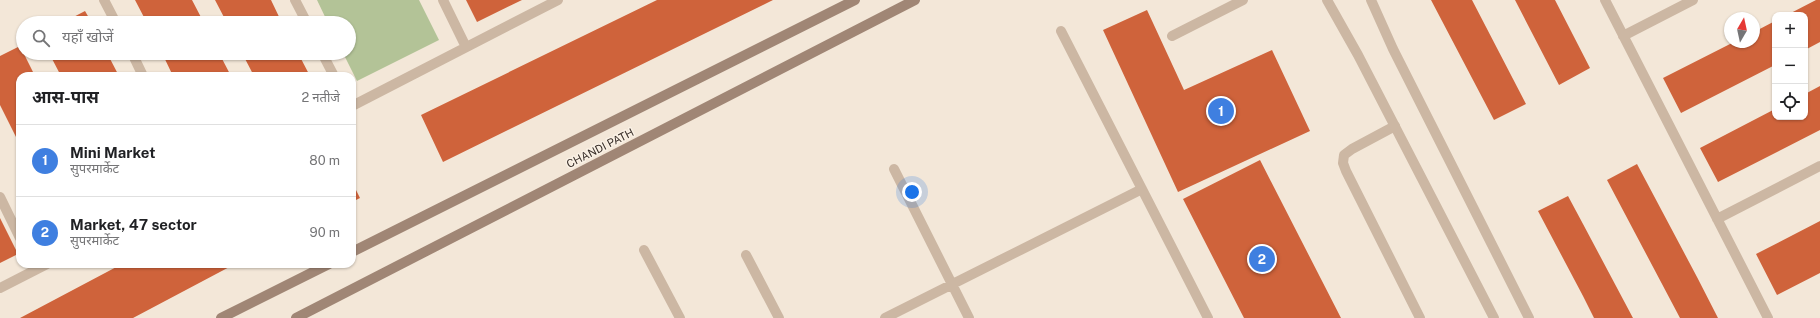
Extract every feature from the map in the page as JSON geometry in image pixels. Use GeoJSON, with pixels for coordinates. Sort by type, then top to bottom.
{"type":"FeatureCollection","features":[{"type":"Feature","properties":{"kind":"main road","name":"CHANDI PATH"},"geometry":{"type":"LineString","coordinates":[[356,250],[855,0]]}},
{"type":"Feature","properties":{"kind":"main road","name":"CHANDI PATH"},"geometry":{"type":"LineString","coordinates":[[296,318],[915,0]]}},
{"type":"Feature","properties":{"kind":"main road"},"geometry":{"type":"LineString","coordinates":[[221,318],[321,268]]}},
{"type":"Feature","properties":{"kind":"street"},"geometry":{"type":"LineString","coordinates":[[104,0],[112,16]]}},
{"type":"Feature","properties":{"kind":"street"},"geometry":{"type":"LineString","coordinates":[[295,0],[303,16]]}},
{"type":"Feature","properties":{"kind":"street"},"geometry":{"type":"LineString","coordinates":[[443,0],[466,47]]}},
{"type":"Feature","properties":{"kind":"street"},"geometry":{"type":"LineString","coordinates":[[356,104],[558,0]]}},
{"type":"Feature","properties":{"kind":"street"},"geometry":{"type":"LineString","coordinates":[[1172,36],[1243,0]]}},
{"type":"Feature","properties":{"kind":"street"},"geometry":{"type":"LineString","coordinates":[[1327,0],[1358,55],[1494,318]]}},
{"type":"Feature","properties":{"kind":"street"},"geometry":{"type":"LineString","coordinates":[[1371,0],[1393,49],[1529,318]]}},
{"type":"Feature","properties":{"kind":"street"},"geometry":{"type":"LineString","coordinates":[[1605,0],[1768,318]]}},
{"type":"Feature","properties":{"kind":"street"},"geometry":{"type":"LineString","coordinates":[[1623,36],[1693,0]]}},
{"type":"Feature","properties":{"kind":"street"},"geometry":{"type":"LineString","coordinates":[[1061,31],[1208,318]]}},
{"type":"Feature","properties":{"kind":"street"},"geometry":{"type":"LineString","coordinates":[[135,60],[141,72]]}},
{"type":"Feature","properties":{"kind":"street"},"geometry":{"type":"LineString","coordinates":[[326,60],[332,72]]}},
{"type":"Feature","properties":{"kind":"street"},"geometry":{"type":"LineString","coordinates":[[1395,126],[1352,149],[1344,155],[1343,163],[1420,318]]}},
{"type":"Feature","properties":{"kind":"street"},"geometry":{"type":"LineString","coordinates":[[1717,219],[1820,166]]}},
{"type":"Feature","properties":{"kind":"street"},"geometry":{"type":"LineString","coordinates":[[894,169],[969,318]]}},
{"type":"Feature","properties":{"kind":"street"},"geometry":{"type":"LineString","coordinates":[[885,318],[1142,189]]}},
{"type":"Feature","properties":{"kind":"street"},"geometry":{"type":"LineString","coordinates":[[0,197],[16,230]]}},
{"type":"Feature","properties":{"kind":"street"},"geometry":{"type":"LineString","coordinates":[[644,250],[680,318]]}},
{"type":"Feature","properties":{"kind":"street"},"geometry":{"type":"LineString","coordinates":[[746,255],[779,318]]}},
{"type":"Feature","properties":{"kind":"street"},"geometry":{"type":"LineString","coordinates":[[0,288],[32,268]]}},
{"type":"Feature","properties":{"kind":"green space"},"geometry":{"type":"Polygon","coordinates":[[[317,0],[419,0],[439,40],[357,81],[356,72],[352,72],[346,60],[356,60],[356,16],[325,16],[317,0]]]}},
{"type":"Feature","properties":{"kind":"building"},"geometry":{"type":"Polygon","coordinates":[[[135,0],[192,0],[200,16],[143,16],[135,0]]]}},
{"type":"Feature","properties":{"kind":"building"},"geometry":{"type":"Polygon","coordinates":[[[215,0],[271,0],[279,16],[223,16],[215,0]]]}},
{"type":"Feature","properties":{"kind":"building"},"geometry":{"type":"Polygon","coordinates":[[[466,0],[522,0],[477,22],[466,0]]]}},
{"type":"Feature","properties":{"kind":"building"},"geometry":{"type":"Polygon","coordinates":[[[657,0],[773,0],[443,162],[421,115],[657,0]]]}},
{"type":"Feature","properties":{"kind":"building"},"geometry":{"type":"Polygon","coordinates":[[[1431,0],[1472,0],[1526,104],[1494,120],[1431,0]]]}},
{"type":"Feature","properties":{"kind":"building"},"geometry":{"type":"Polygon","coordinates":[[[1515,0],[1555,0],[1590,68],[1559,85],[1515,0]]]}},
{"type":"Feature","properties":{"kind":"building"},"geometry":{"type":"Polygon","coordinates":[[[1816,0],[1820,0],[1820,42],[1808,48],[1808,12],[1793,12],[1816,0]]]}},
{"type":"Feature","properties":{"kind":"building"},"geometry":{"type":"Polygon","coordinates":[[[1147,10],[1184,90],[1272,50],[1310,131],[1178,192],[1103,30],[1147,10]]]}},
{"type":"Feature","properties":{"kind":"building"},"geometry":{"type":"Polygon","coordinates":[[[85,11],[88,16],[75,16],[85,11]]]}},
{"type":"Feature","properties":{"kind":"building"},"geometry":{"type":"Polygon","coordinates":[[[1772,23],[1772,67],[1681,113],[1663,78],[1724,47],[1760,48],[1760,29],[1772,23]]]}},
{"type":"Feature","properties":{"kind":"building"},"geometry":{"type":"Polygon","coordinates":[[[16,48],[16,60],[27,60],[33,72],[16,72],[16,137],[0,105],[0,56],[16,48]]]}},
{"type":"Feature","properties":{"kind":"building"},"geometry":{"type":"Polygon","coordinates":[[[53,60],[111,60],[117,72],[59,72],[53,60]]]}},
{"type":"Feature","properties":{"kind":"building"},"geometry":{"type":"Polygon","coordinates":[[[165,60],[223,60],[229,72],[171,72],[165,60]]]}},
{"type":"Feature","properties":{"kind":"building"},"geometry":{"type":"Polygon","coordinates":[[[246,60],[302,60],[308,72],[252,72],[246,60]]]}},
{"type":"Feature","properties":{"kind":"building"},"geometry":{"type":"Polygon","coordinates":[[[1820,86],[1820,130],[1718,182],[1700,148],[1772,111],[1772,120],[1808,120],[1808,92],[1820,86]]]}},
{"type":"Feature","properties":{"kind":"building"},"geometry":{"type":"Polygon","coordinates":[[[1260,160],[1341,318],[1244,318],[1183,199],[1260,160]]]}},
{"type":"Feature","properties":{"kind":"building"},"geometry":{"type":"Polygon","coordinates":[[[1637,164],[1718,318],[1680,318],[1607,180],[1637,164]]]}},
{"type":"Feature","properties":{"kind":"building"},"geometry":{"type":"Polygon","coordinates":[[[356,190],[360,198],[356,200],[356,190]]]}},
{"type":"Feature","properties":{"kind":"building"},"geometry":{"type":"Polygon","coordinates":[[[1568,196],[1633,318],[1594,318],[1538,211],[1568,196]]]}},
{"type":"Feature","properties":{"kind":"building"},"geometry":{"type":"Polygon","coordinates":[[[0,218],[16,250],[16,255],[0,263],[0,218]]]}},
{"type":"Feature","properties":{"kind":"building"},"geometry":{"type":"Polygon","coordinates":[[[1820,221],[1820,273],[1777,295],[1756,254],[1820,221]]]}},
{"type":"Feature","properties":{"kind":"building"},"geometry":{"type":"Polygon","coordinates":[[[114,268],[227,268],[133,318],[20,318],[114,268]]]}},
{"type":"Feature","properties":{"kind":"place","name":"Mini Market"},"geometry":{"type":"Point","coordinates":[1221,111]}},
{"type":"Feature","properties":{"kind":"place","name":"Market, 47 sector"},"geometry":{"type":"Point","coordinates":[1262,259]}}]}
